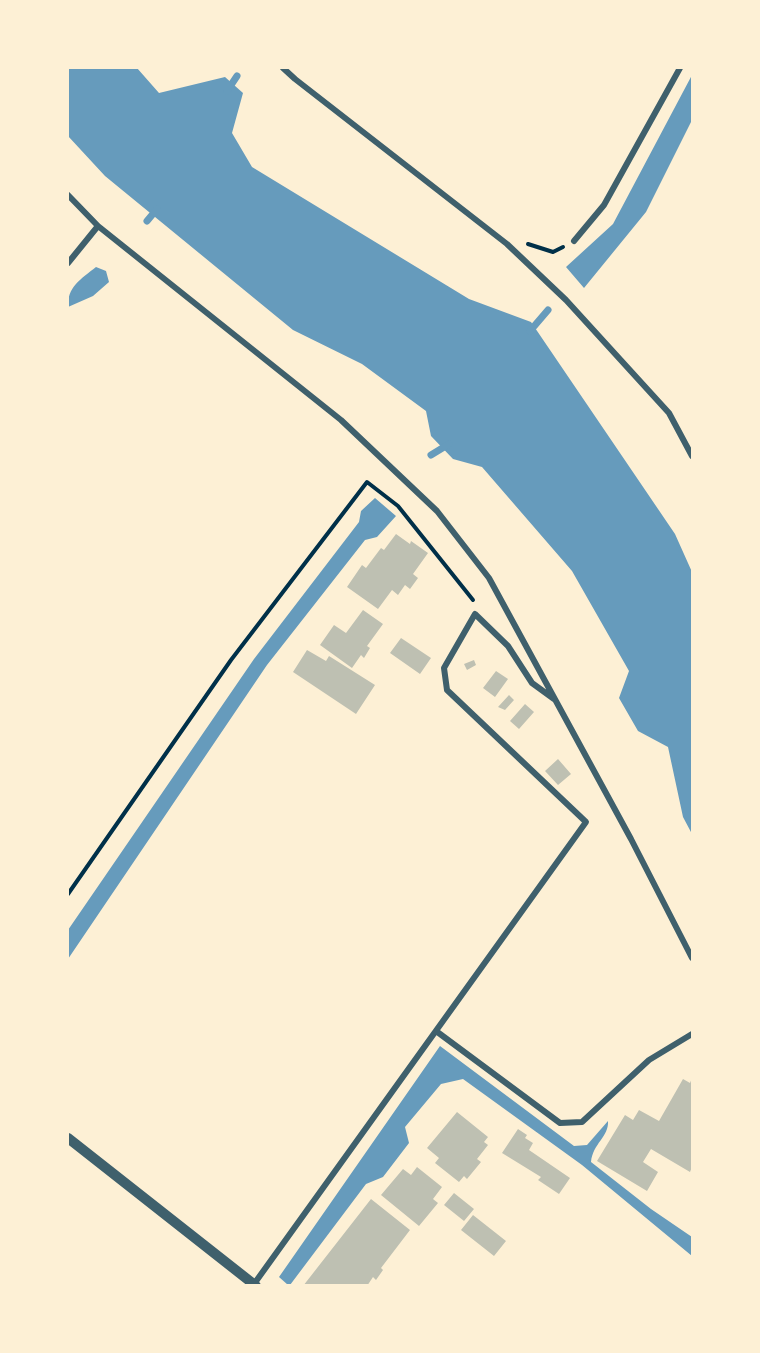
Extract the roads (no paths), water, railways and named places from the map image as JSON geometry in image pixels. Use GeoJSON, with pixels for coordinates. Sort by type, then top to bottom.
{"type":"FeatureCollection","features":[{"type":"Feature","properties":{"kind":"street"},"geometry":{"type":"LineString","coordinates":[[283,68],[507,244],[566,300],[669,413],[693,456]]}},
{"type":"Feature","properties":{"kind":"street"},"geometry":{"type":"LineString","coordinates":[[574,241],[604,205],[680,68]]}},
{"type":"Feature","properties":{"kind":"street"},"geometry":{"type":"LineString","coordinates":[[68,195],[98,226],[341,420],[436,511],[489,578],[693,958]]}},
{"type":"Feature","properties":{"kind":"street"},"geometry":{"type":"LineString","coordinates":[[68,263],[98,226]]}},
{"type":"Feature","properties":{"kind":"street"},"geometry":{"type":"LineString","coordinates":[[68,1138],[255,1285],[586,822],[447,690],[444,668],[475,614],[508,646],[532,683],[557,701]]}},
{"type":"Feature","properties":{"kind":"street"},"geometry":{"type":"LineString","coordinates":[[436,1031],[560,1124],[582,1122],[649,1060],[693,1034]]}},
{"type":"Feature","properties":{"kind":"water"},"geometry":{"type":"Polygon","coordinates":[[[68,68],[137,68],[159,93],[225,77],[243,93],[232,133],[252,167],[469,299],[531,322],[675,534],[692,572],[692,834],[683,817],[668,747],[638,731],[619,698],[629,671],[572,571],[482,467],[453,459],[431,436],[426,411],[362,364],[293,330],[105,176],[68,136],[68,68]]]}},
{"type":"Feature","properties":{"kind":"water"},"geometry":{"type":"Polygon","coordinates":[[[692,75],[692,120],[646,212],[584,288],[566,267],[613,224],[692,75]]]}},
{"type":"Feature","properties":{"kind":"water"},"geometry":{"type":"Polygon","coordinates":[[[96,267],[106,271],[109,282],[93,296],[68,307],[72,289],[96,267]]]}},
{"type":"Feature","properties":{"kind":"water"},"geometry":{"type":"Polygon","coordinates":[[[375,498],[396,516],[377,537],[365,540],[267,665],[68,959],[68,930],[254,659],[359,522],[361,511],[375,498]]]}},
{"type":"Feature","properties":{"kind":"water"},"geometry":{"type":"Polygon","coordinates":[[[440,1046],[574,1146],[587,1145],[608,1121],[608,1127],[592,1155],[591,1162],[651,1209],[692,1237],[692,1256],[582,1165],[463,1079],[441,1084],[405,1127],[409,1143],[383,1177],[366,1184],[288,1285],[279,1277],[440,1046]]]}},
{"type":"Feature","properties":{"kind":"waterway"},"geometry":{"type":"LineString","coordinates":[[227,91],[237,76]]}},
{"type":"Feature","properties":{"kind":"waterway"},"geometry":{"type":"LineString","coordinates":[[147,221],[157,209]]}},
{"type":"Feature","properties":{"kind":"waterway"},"geometry":{"type":"LineString","coordinates":[[530,331],[548,310]]}},
{"type":"Feature","properties":{"kind":"waterway"},"geometry":{"type":"LineString","coordinates":[[431,455],[449,444]]}}]}
